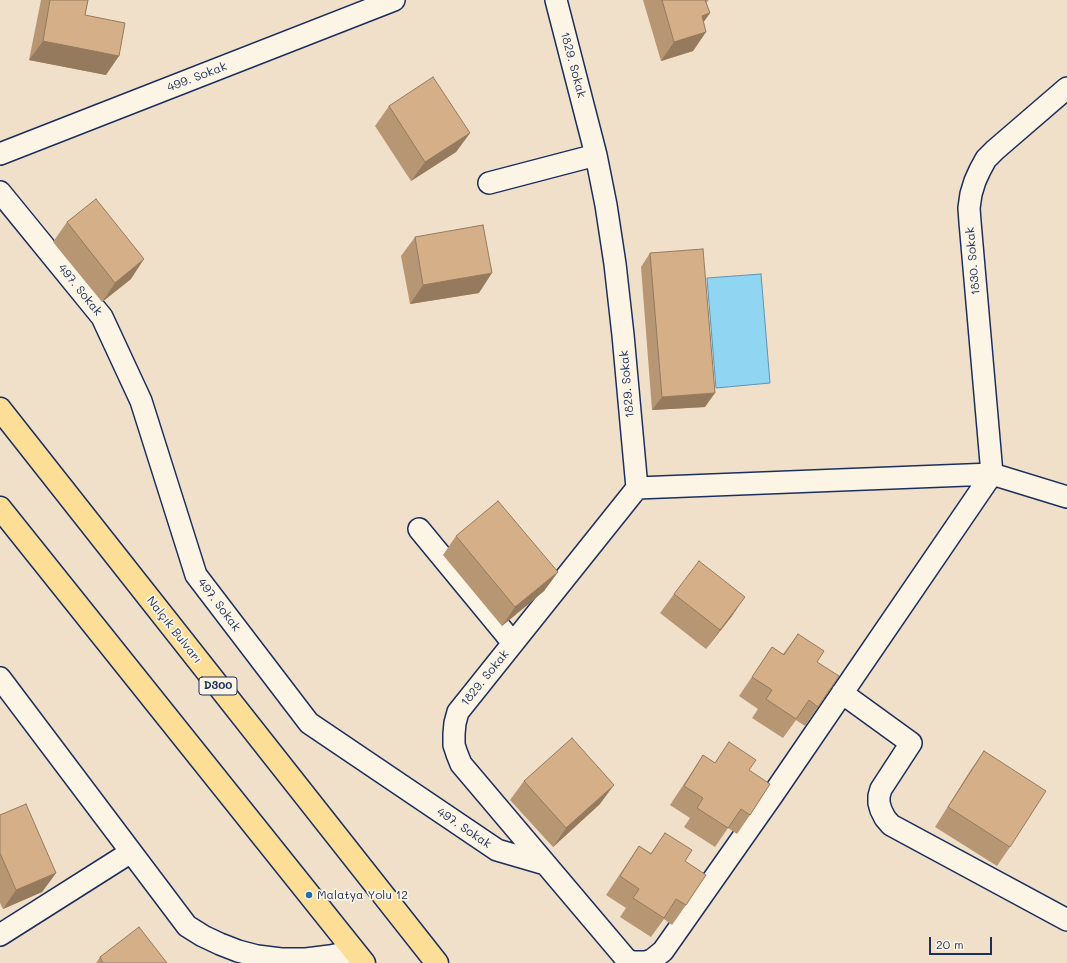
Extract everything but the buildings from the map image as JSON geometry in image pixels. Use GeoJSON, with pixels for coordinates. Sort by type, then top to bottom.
{"type":"FeatureCollection","features":[{"type":"Feature","properties":{"kind":"highway","name":"Nalçık Bulvarı"},"geometry":{"type":"LineString","coordinates":[[0,409],[437,963]]}},
{"type":"Feature","properties":{"kind":"highway"},"geometry":{"type":"LineString","coordinates":[[0,508],[356,959]]}},
{"type":"Feature","properties":{"kind":"street","name":"499. Sokak"},"geometry":{"type":"LineString","coordinates":[[0,154],[394,0]]}},
{"type":"Feature","properties":{"kind":"street","name":"1829. Sokak"},"geometry":{"type":"LineString","coordinates":[[545,864],[461,764],[454,745],[454,734],[458,712],[637,488],[623,335],[606,204],[596,155],[556,0]]}},
{"type":"Feature","properties":{"kind":"street","name":"1830. Sokak"},"geometry":{"type":"LineString","coordinates":[[992,474],[970,222],[969,208],[971,194],[980,170],[990,154],[1067,88]]}},
{"type":"Feature","properties":{"kind":"street"},"geometry":{"type":"LineString","coordinates":[[489,183],[596,155]]}},
{"type":"Feature","properties":{"kind":"street","name":"497. Sokak"},"geometry":{"type":"LineString","coordinates":[[0,192],[102,317],[141,401],[196,575],[309,723],[497,850],[545,864]]}},
{"type":"Feature","properties":{"kind":"street"},"geometry":{"type":"LineString","coordinates":[[637,488],[992,474],[1067,497]]}},
{"type":"Feature","properties":{"kind":"street"},"geometry":{"type":"LineString","coordinates":[[545,864],[627,960],[632,962],[646,962],[652,960],[663,951],[774,793],[992,474]]}},
{"type":"Feature","properties":{"kind":"street"},"geometry":{"type":"LineString","coordinates":[[419,529],[512,643]]}},
{"type":"Feature","properties":{"kind":"street"},"geometry":{"type":"LineString","coordinates":[[0,678],[187,926],[220,944],[266,960],[306,959],[330,956],[356,959]]}},
{"type":"Feature","properties":{"kind":"street"},"geometry":{"type":"LineString","coordinates":[[842,693],[910,743],[881,789],[879,796],[881,810],[891,825],[1067,920]]}},
{"type":"Feature","properties":{"kind":"street"},"geometry":{"type":"LineString","coordinates":[[0,935],[131,852]]}},
{"type":"Feature","properties":{"kind":"water"},"geometry":{"type":"Polygon","coordinates":[[[761,274],[770,383],[716,388],[707,278],[761,274]]]}},
{"type":"Feature","properties":{"kind":"place","name":"Malatya Yolu 12"},"geometry":{"type":"Point","coordinates":[309,895]}}]}
